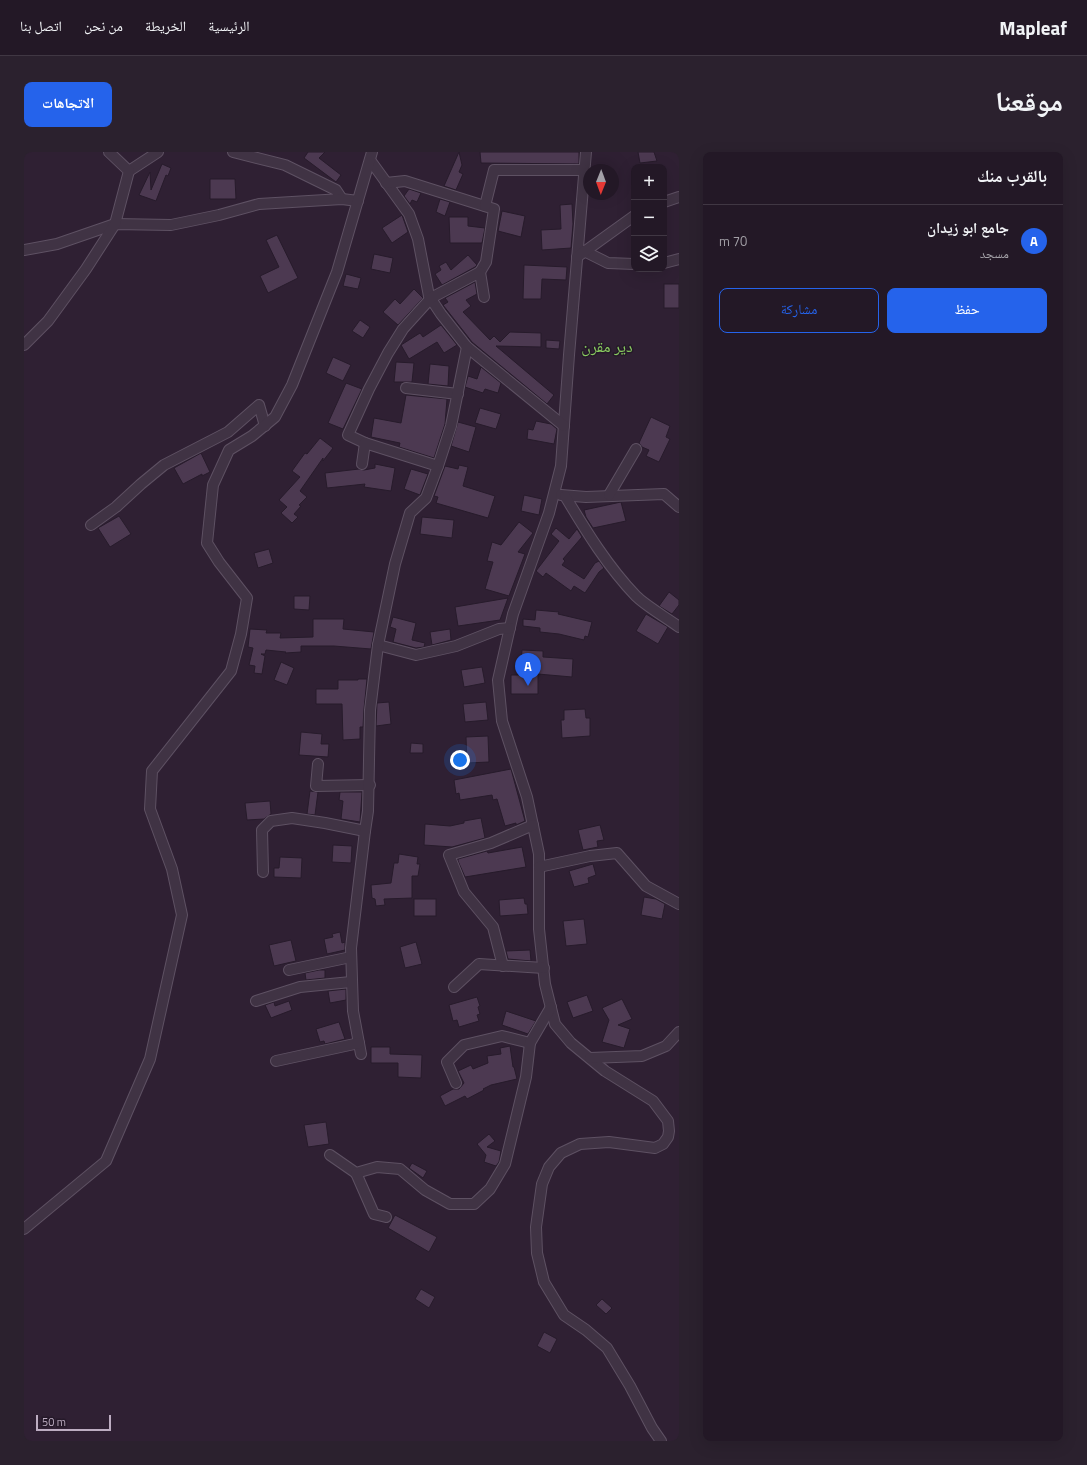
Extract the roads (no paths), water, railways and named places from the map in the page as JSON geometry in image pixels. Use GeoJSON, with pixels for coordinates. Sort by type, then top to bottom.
{"type":"FeatureCollection","features":[{"type":"Feature","properties":{"kind":"street"},"geometry":{"type":"LineString","coordinates":[[110,152],[129,171]]}},
{"type":"Feature","properties":{"kind":"street"},"geometry":{"type":"LineString","coordinates":[[24,345],[48,321],[86,269],[115,224],[129,171],[158,152]]}},
{"type":"Feature","properties":{"kind":"street"},"geometry":{"type":"LineString","coordinates":[[233,152],[285,165],[336,190],[342,199]]}},
{"type":"Feature","properties":{"kind":"street"},"geometry":{"type":"LineString","coordinates":[[585,164],[586,152]]}},
{"type":"Feature","properties":{"kind":"street"},"geometry":{"type":"LineString","coordinates":[[371,156],[386,183],[409,214],[418,239],[431,298],[441,314],[467,346],[564,426]]}},
{"type":"Feature","properties":{"kind":"street"},"geometry":{"type":"LineString","coordinates":[[24,1229],[106,1161],[150,1059],[182,915],[172,869],[150,809],[152,771],[231,671],[241,634],[247,598],[219,562],[207,543],[214,485],[229,450],[252,436],[275,417],[292,385],[337,272],[371,156]]}},
{"type":"Feature","properties":{"kind":"street"},"geometry":{"type":"LineString","coordinates":[[485,206],[494,170],[583,170]]}},
{"type":"Feature","properties":{"kind":"street"},"geometry":{"type":"LineString","coordinates":[[386,183],[404,181],[494,209],[486,262],[480,272],[431,298],[403,329],[388,353],[369,389],[348,435],[364,443],[438,466]]}},
{"type":"Feature","properties":{"kind":"street"},"geometry":{"type":"LineString","coordinates":[[667,201],[679,197]]}},
{"type":"Feature","properties":{"kind":"street"},"geometry":{"type":"LineString","coordinates":[[583,198],[581,254],[561,466],[549,513],[513,614],[498,680],[502,721],[527,796],[539,854],[539,929],[545,984],[555,1024],[571,1043],[606,1071],[653,1101],[668,1121],[669,1131],[668,1137],[663,1144],[655,1148],[609,1142],[580,1144],[561,1153],[549,1167],[542,1184],[536,1226],[537,1253],[544,1282],[564,1315],[586,1330],[607,1348],[630,1386],[652,1428],[661,1441]]}},
{"type":"Feature","properties":{"kind":"street"},"geometry":{"type":"LineString","coordinates":[[24,250],[57,244],[115,224],[172,225],[219,215],[259,204],[342,199],[358,201]]}},
{"type":"Feature","properties":{"kind":"street"},"geometry":{"type":"LineString","coordinates":[[581,254],[631,218]]}},
{"type":"Feature","properties":{"kind":"street"},"geometry":{"type":"LineString","coordinates":[[581,254],[608,263],[631,264]]}},
{"type":"Feature","properties":{"kind":"street"},"geometry":{"type":"LineString","coordinates":[[667,262],[679,259]]}},
{"type":"Feature","properties":{"kind":"street"},"geometry":{"type":"LineString","coordinates":[[480,272],[484,297]]}},
{"type":"Feature","properties":{"kind":"street"},"geometry":{"type":"LineString","coordinates":[[361,1054],[353,1011],[351,957],[355,907],[368,811],[370,785],[370,710],[378,645],[395,564],[410,514],[426,498],[451,426],[467,346]]}},
{"type":"Feature","properties":{"kind":"street"},"geometry":{"type":"LineString","coordinates":[[406,388],[458,394]]}},
{"type":"Feature","properties":{"kind":"street"},"geometry":{"type":"LineString","coordinates":[[91,526],[116,507],[164,465],[228,432],[259,405],[264,426]]}},
{"type":"Feature","properties":{"kind":"street"},"geometry":{"type":"LineString","coordinates":[[362,464],[364,443]]}},
{"type":"Feature","properties":{"kind":"street"},"geometry":{"type":"LineString","coordinates":[[609,495],[636,449]]}},
{"type":"Feature","properties":{"kind":"street"},"geometry":{"type":"LineString","coordinates":[[554,495],[586,497],[664,494],[679,507]]}},
{"type":"Feature","properties":{"kind":"street"},"geometry":{"type":"LineString","coordinates":[[565,496],[585,529],[616,573],[637,598],[679,627]]}},
{"type":"Feature","properties":{"kind":"street"},"geometry":{"type":"LineString","coordinates":[[378,645],[416,655],[456,646],[499,629],[510,628]]}},
{"type":"Feature","properties":{"kind":"street"},"geometry":{"type":"LineString","coordinates":[[318,764],[316,786],[370,785]]}},
{"type":"Feature","properties":{"kind":"street"},"geometry":{"type":"LineString","coordinates":[[263,872],[262,830],[271,821],[292,818],[365,831]]}},
{"type":"Feature","properties":{"kind":"street"},"geometry":{"type":"LineString","coordinates":[[502,966],[493,927],[464,892],[449,855],[491,843],[533,825]]}},
{"type":"Feature","properties":{"kind":"street"},"geometry":{"type":"LineString","coordinates":[[539,867],[590,856],[617,853],[646,886],[679,904]]}},
{"type":"Feature","properties":{"kind":"street"},"geometry":{"type":"LineString","coordinates":[[290,970],[351,957]]}},
{"type":"Feature","properties":{"kind":"street"},"geometry":{"type":"LineString","coordinates":[[454,987],[479,964],[544,968]]}},
{"type":"Feature","properties":{"kind":"street"},"geometry":{"type":"LineString","coordinates":[[256,1001],[300,987],[351,982]]}},
{"type":"Feature","properties":{"kind":"street"},"geometry":{"type":"LineString","coordinates":[[356,1173],[377,1167],[400,1169],[425,1190],[450,1204],[474,1204],[490,1189],[504,1164],[526,1077],[530,1043],[551,1007]]}},
{"type":"Feature","properties":{"kind":"street"},"geometry":{"type":"LineString","coordinates":[[590,1058],[642,1056],[666,1046],[679,1032]]}},
{"type":"Feature","properties":{"kind":"street"},"geometry":{"type":"LineString","coordinates":[[456,1083],[447,1062],[464,1045],[502,1036],[530,1043]]}},
{"type":"Feature","properties":{"kind":"street"},"geometry":{"type":"LineString","coordinates":[[276,1061],[359,1043]]}},
{"type":"Feature","properties":{"kind":"street"},"geometry":{"type":"LineString","coordinates":[[330,1155],[356,1173],[374,1214],[386,1217]]}},
{"type":"Feature","properties":{"kind":"place","name":"جامع ابو زيدان"},"geometry":{"type":"Point","coordinates":[528,686]}},
{"type":"Feature","properties":{"kind":"district","name":"دير مقرن"},"geometry":{"type":"Point","coordinates":[607,346]}}]}
